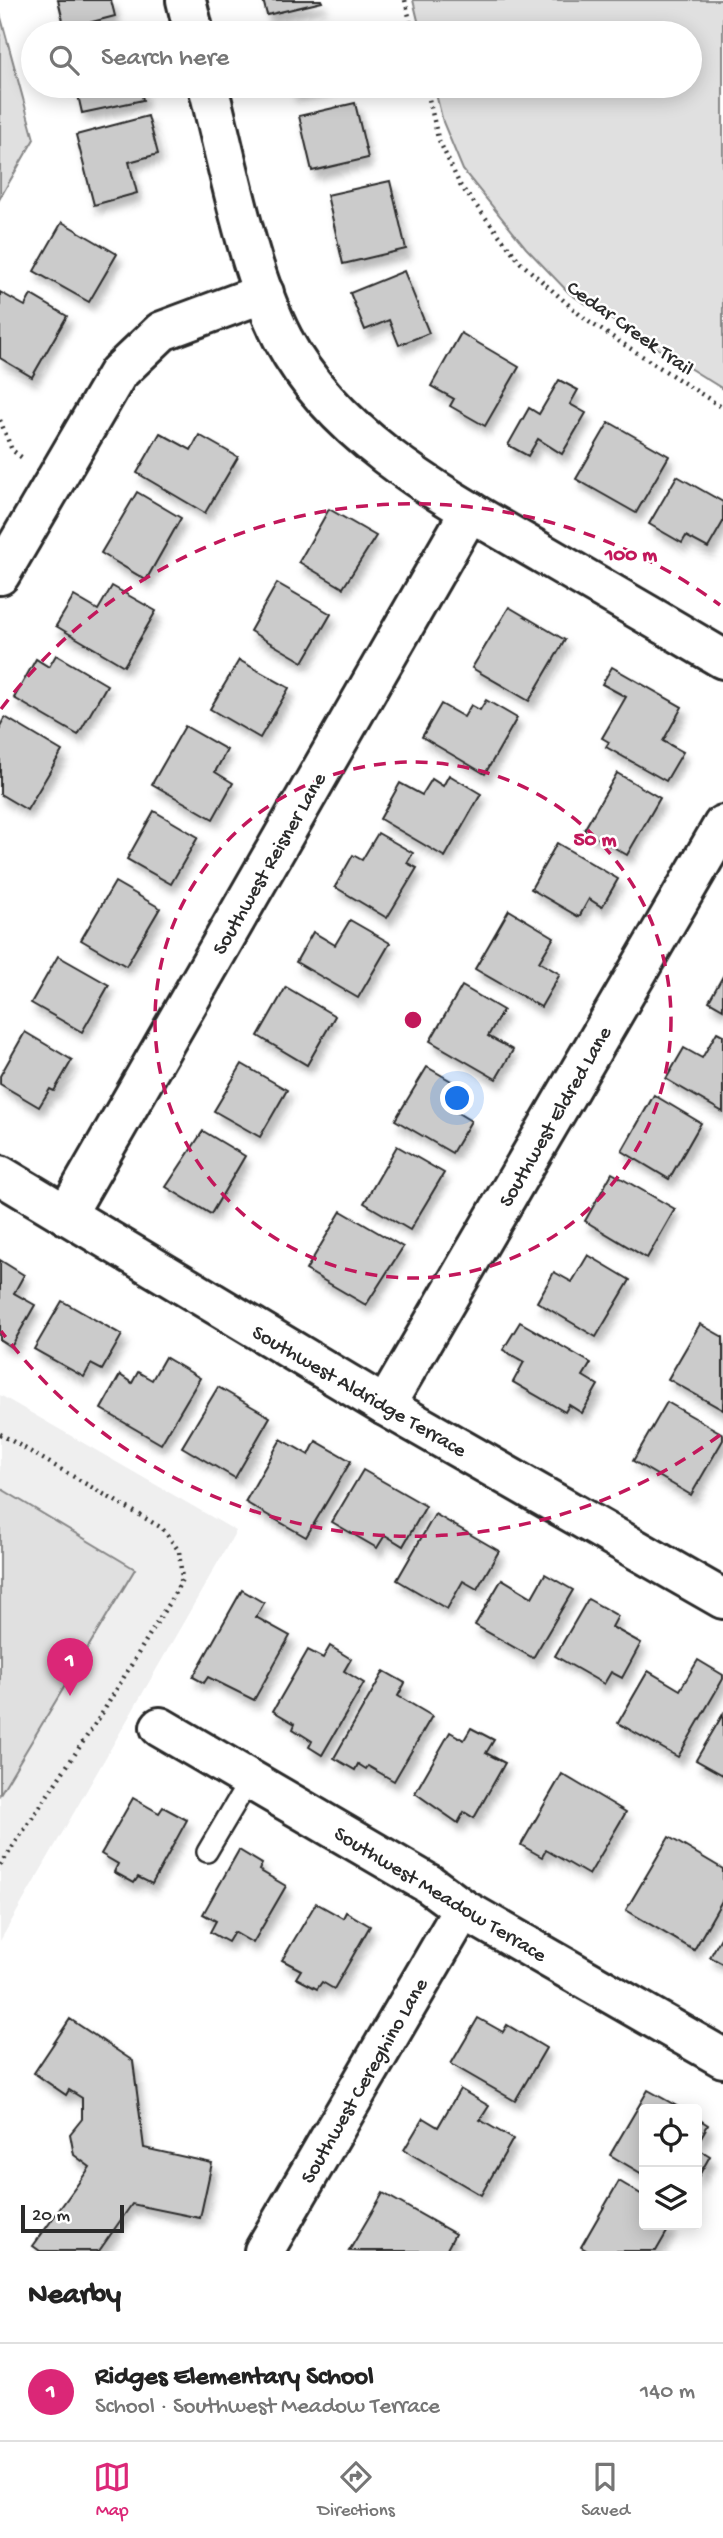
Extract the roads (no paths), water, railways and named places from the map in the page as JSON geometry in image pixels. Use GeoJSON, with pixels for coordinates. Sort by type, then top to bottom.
{"type":"FeatureCollection","features":[{"type":"Feature","properties":{"kind":"street"},"geometry":{"type":"LineString","coordinates":[[186,0],[191,21]]}},
{"type":"Feature","properties":{"kind":"street"},"geometry":{"type":"LineString","coordinates":[[211,98],[264,293],[284,340],[326,398],[368,440],[470,511],[723,659]]}},
{"type":"Feature","properties":{"kind":"street"},"geometry":{"type":"LineString","coordinates":[[0,575],[118,373],[144,345],[181,321],[264,293]]}},
{"type":"Feature","properties":{"kind":"street","name":"Southwest Reisner Lane"},"geometry":{"type":"LineString","coordinates":[[66,1215],[470,511]]}},
{"type":"Feature","properties":{"kind":"street","name":"Southwest Eldred Lane"},"geometry":{"type":"LineString","coordinates":[[385,1406],[723,825]]}},
{"type":"Feature","properties":{"kind":"street","name":"Southwest Aldridge Terrace"},"geometry":{"type":"LineString","coordinates":[[0,1175],[385,1406],[720,1590]]}},
{"type":"Feature","properties":{"kind":"street","name":"Southwest Meadow Terrace"},"geometry":{"type":"LineString","coordinates":[[160,1727],[429,1884],[463,1909],[723,2058]]}},
{"type":"Feature","properties":{"kind":"street","name":"Southwest Cereghino Lane"},"geometry":{"type":"LineString","coordinates":[[264,2251],[463,1909]]}},
{"type":"Feature","properties":{"kind":"lane"},"geometry":{"type":"LineString","coordinates":[[207,1852],[250,1779]]}},
{"type":"Feature","properties":{"kind":"place","name":"Ridges Elementary School"},"geometry":{"type":"Point","coordinates":[70,1696]}}]}
